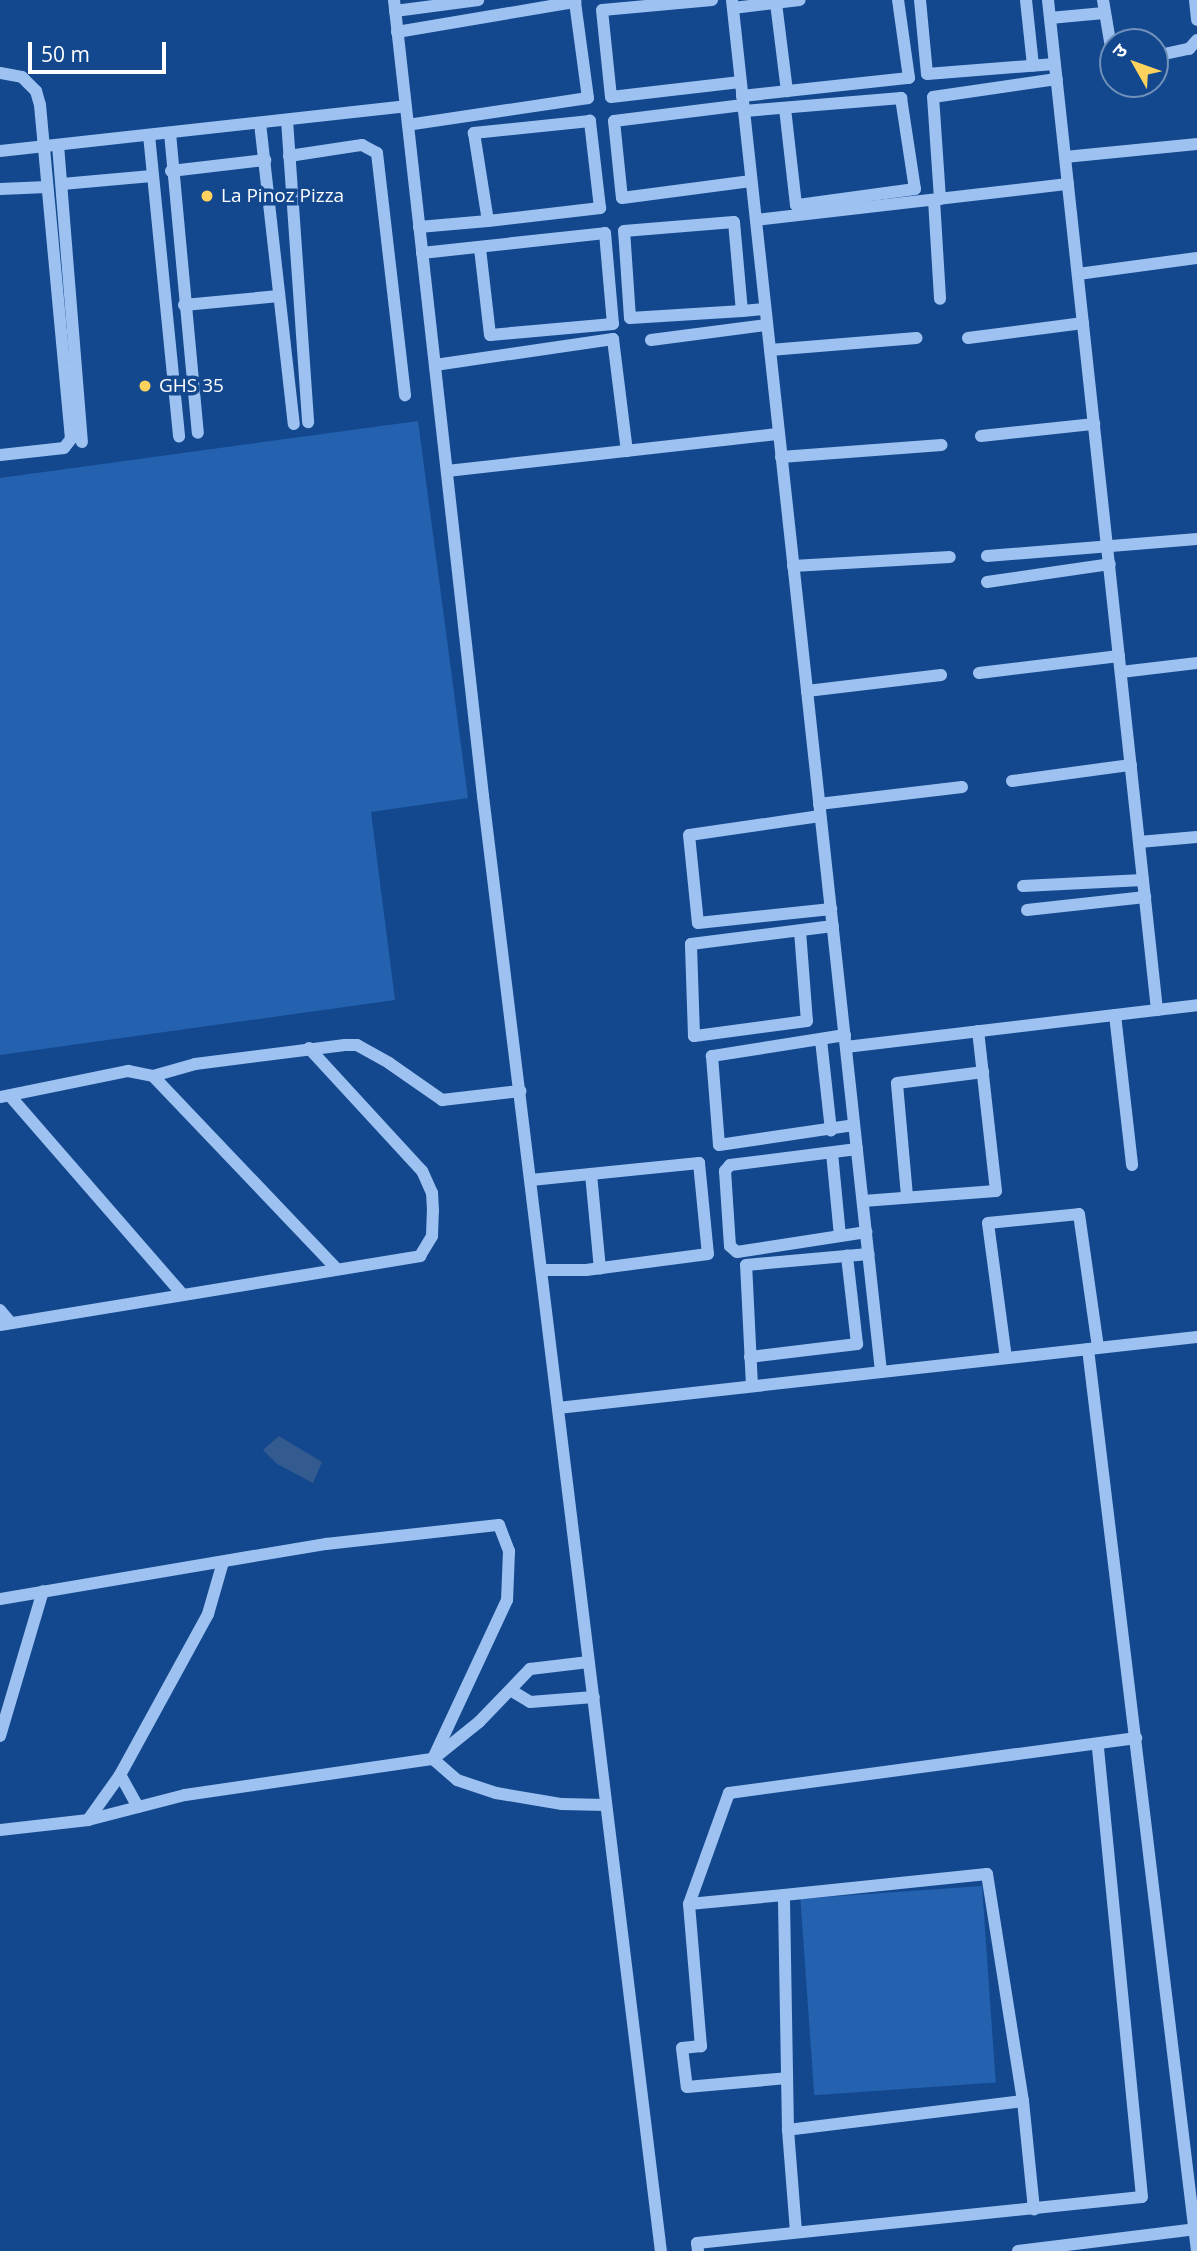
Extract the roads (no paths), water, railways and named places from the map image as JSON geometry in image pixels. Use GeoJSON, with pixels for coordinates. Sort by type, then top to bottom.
{"type":"FeatureCollection","features":[{"type":"Feature","properties":{"kind":"street"},"geometry":{"type":"LineString","coordinates":[[478,0],[394,5],[541,1270],[661,2251]]}},
{"type":"Feature","properties":{"kind":"street"},"geometry":{"type":"LineString","coordinates":[[712,0],[603,10],[611,97],[740,82]]}},
{"type":"Feature","properties":{"kind":"street"},"geometry":{"type":"LineString","coordinates":[[800,0],[732,4],[881,1372]]}},
{"type":"Feature","properties":{"kind":"street"},"geometry":{"type":"LineString","coordinates":[[751,181],[622,198],[614,121],[743,104],[787,91],[909,78],[898,0]]}},
{"type":"Feature","properties":{"kind":"street"},"geometry":{"type":"LineString","coordinates":[[920,0],[927,74],[1055,64]]}},
{"type":"Feature","properties":{"kind":"street"},"geometry":{"type":"LineString","coordinates":[[1026,0],[1033,66]]}},
{"type":"Feature","properties":{"kind":"street"},"geometry":{"type":"LineString","coordinates":[[1048,0],[1157,1010]]}},
{"type":"Feature","properties":{"kind":"street"},"geometry":{"type":"LineString","coordinates":[[1195,0],[1197,20]]}},
{"type":"Feature","properties":{"kind":"street"},"geometry":{"type":"LineString","coordinates":[[397,32],[575,2],[589,98],[408,125]]}},
{"type":"Feature","properties":{"kind":"street"},"geometry":{"type":"LineString","coordinates":[[776,3],[787,91]]}},
{"type":"Feature","properties":{"kind":"street"},"geometry":{"type":"LineString","coordinates":[[1050,18],[1103,6],[1107,28]]}},
{"type":"Feature","properties":{"kind":"street"},"geometry":{"type":"LineString","coordinates":[[1169,53],[1189,49],[1197,40]]}},
{"type":"Feature","properties":{"kind":"street"},"geometry":{"type":"LineString","coordinates":[[0,72],[22,77],[36,90],[44,146],[71,439],[64,448],[0,455]]}},
{"type":"Feature","properties":{"kind":"street"},"geometry":{"type":"LineString","coordinates":[[940,299],[933,97],[1056,79]]}},
{"type":"Feature","properties":{"kind":"street"},"geometry":{"type":"LineString","coordinates":[[743,104],[785,109],[901,98],[915,189],[796,205],[785,109]]}},
{"type":"Feature","properties":{"kind":"street"},"geometry":{"type":"LineString","coordinates":[[0,150],[405,106]]}},
{"type":"Feature","properties":{"kind":"street"},"geometry":{"type":"LineString","coordinates":[[287,120],[308,422]]}},
{"type":"Feature","properties":{"kind":"street"},"geometry":{"type":"LineString","coordinates":[[419,227],[488,222],[600,208],[590,121],[474,133],[488,222]]}},
{"type":"Feature","properties":{"kind":"street"},"geometry":{"type":"LineString","coordinates":[[260,123],[293,424]]}},
{"type":"Feature","properties":{"kind":"street"},"geometry":{"type":"LineString","coordinates":[[170,133],[171,171],[198,433]]}},
{"type":"Feature","properties":{"kind":"street"},"geometry":{"type":"LineString","coordinates":[[149,135],[179,437]]}},
{"type":"Feature","properties":{"kind":"street"},"geometry":{"type":"LineString","coordinates":[[1065,157],[1197,144]]}},
{"type":"Feature","properties":{"kind":"street"},"geometry":{"type":"LineString","coordinates":[[58,145],[82,442]]}},
{"type":"Feature","properties":{"kind":"street"},"geometry":{"type":"LineString","coordinates":[[289,156],[362,145],[377,153],[405,395]]}},
{"type":"Feature","properties":{"kind":"street"},"geometry":{"type":"LineString","coordinates":[[171,171],[265,160]]}},
{"type":"Feature","properties":{"kind":"street"},"geometry":{"type":"LineString","coordinates":[[62,184],[152,176]]}},
{"type":"Feature","properties":{"kind":"street"},"geometry":{"type":"LineString","coordinates":[[756,220],[1068,184]]}},
{"type":"Feature","properties":{"kind":"street"},"geometry":{"type":"LineString","coordinates":[[0,189],[47,187]]}},
{"type":"Feature","properties":{"kind":"street"},"geometry":{"type":"LineString","coordinates":[[742,312],[734,222],[624,231],[630,318],[742,312],[765,309]]}},
{"type":"Feature","properties":{"kind":"street"},"geometry":{"type":"LineString","coordinates":[[422,253],[605,233],[613,324],[490,335],[480,248]]}},
{"type":"Feature","properties":{"kind":"street"},"geometry":{"type":"LineString","coordinates":[[1078,274],[1197,258]]}},
{"type":"Feature","properties":{"kind":"street"},"geometry":{"type":"LineString","coordinates":[[184,305],[279,296]]}},
{"type":"Feature","properties":{"kind":"street"},"geometry":{"type":"LineString","coordinates":[[968,338],[1083,323]]}},
{"type":"Feature","properties":{"kind":"street"},"geometry":{"type":"LineString","coordinates":[[651,340],[767,325]]}},
{"type":"Feature","properties":{"kind":"street"},"geometry":{"type":"LineString","coordinates":[[435,365],[613,338],[627,451]]}},
{"type":"Feature","properties":{"kind":"street"},"geometry":{"type":"LineString","coordinates":[[770,350],[917,338]]}},
{"type":"Feature","properties":{"kind":"street"},"geometry":{"type":"LineString","coordinates":[[981,436],[1094,424]]}},
{"type":"Feature","properties":{"kind":"street"},"geometry":{"type":"LineString","coordinates":[[447,471],[779,434]]}},
{"type":"Feature","properties":{"kind":"street"},"geometry":{"type":"LineString","coordinates":[[782,457],[942,444]]}},
{"type":"Feature","properties":{"kind":"street"},"geometry":{"type":"LineString","coordinates":[[987,556],[1197,539]]}},
{"type":"Feature","properties":{"kind":"street"},"geometry":{"type":"LineString","coordinates":[[793,566],[950,558]]}},
{"type":"Feature","properties":{"kind":"street"},"geometry":{"type":"LineString","coordinates":[[987,582],[1110,564]]}},
{"type":"Feature","properties":{"kind":"street"},"geometry":{"type":"LineString","coordinates":[[979,673],[1119,656]]}},
{"type":"Feature","properties":{"kind":"street"},"geometry":{"type":"LineString","coordinates":[[1121,672],[1197,663]]}},
{"type":"Feature","properties":{"kind":"street"},"geometry":{"type":"LineString","coordinates":[[807,691],[941,675]]}},
{"type":"Feature","properties":{"kind":"street"},"geometry":{"type":"LineString","coordinates":[[1012,781],[1131,765]]}},
{"type":"Feature","properties":{"kind":"street"},"geometry":{"type":"LineString","coordinates":[[831,909],[698,923],[689,835],[962,787]]}},
{"type":"Feature","properties":{"kind":"street"},"geometry":{"type":"LineString","coordinates":[[1139,842],[1197,837]]}},
{"type":"Feature","properties":{"kind":"street"},"geometry":{"type":"LineString","coordinates":[[1023,886],[1143,880]]}},
{"type":"Feature","properties":{"kind":"street"},"geometry":{"type":"LineString","coordinates":[[1027,910],[1145,897]]}},
{"type":"Feature","properties":{"kind":"street"},"geometry":{"type":"LineString","coordinates":[[800,931],[807,1021],[694,1036],[691,944],[833,926]]}},
{"type":"Feature","properties":{"kind":"street"},"geometry":{"type":"LineString","coordinates":[[855,1125],[719,1144],[712,1056],[821,1040],[845,1041],[978,1031],[1197,1005]]}},
{"type":"Feature","properties":{"kind":"street"},"geometry":{"type":"LineString","coordinates":[[1115,1015],[1132,1165]]}},
{"type":"Feature","properties":{"kind":"street"},"geometry":{"type":"LineString","coordinates":[[863,1201],[996,1191],[978,1031]]}},
{"type":"Feature","properties":{"kind":"street"},"geometry":{"type":"LineString","coordinates":[[821,1040],[831,1130]]}},
{"type":"Feature","properties":{"kind":"street"},"geometry":{"type":"LineString","coordinates":[[182,1294],[5,1097],[128,1070],[153,1076],[195,1063],[309,1048],[357,1045],[442,1100],[520,1091]]}},
{"type":"Feature","properties":{"kind":"street"},"geometry":{"type":"LineString","coordinates":[[0,1310],[6,1324],[335,1267],[400,1262],[420,1256],[432,1236],[432,1193],[422,1171],[309,1048]]}},
{"type":"Feature","properties":{"kind":"street"},"geometry":{"type":"LineString","coordinates":[[907,1196],[897,1083],[983,1072]]}},
{"type":"Feature","properties":{"kind":"street"},"geometry":{"type":"LineString","coordinates":[[153,1076],[335,1267]]}},
{"type":"Feature","properties":{"kind":"street"},"geometry":{"type":"LineString","coordinates":[[857,1149],[730,1165],[724,1171],[730,1246],[737,1252],[866,1232]]}},
{"type":"Feature","properties":{"kind":"street"},"geometry":{"type":"LineString","coordinates":[[832,1153],[840,1236]]}},
{"type":"Feature","properties":{"kind":"street"},"geometry":{"type":"LineString","coordinates":[[531,1180],[699,1163],[701,1176],[708,1254],[600,1269],[541,1270]]}},
{"type":"Feature","properties":{"kind":"street"},"geometry":{"type":"LineString","coordinates":[[591,1174],[600,1269]]}},
{"type":"Feature","properties":{"kind":"street"},"geometry":{"type":"LineString","coordinates":[[1006,1358],[988,1223],[1079,1214],[1136,1738],[1197,2251]]}},
{"type":"Feature","properties":{"kind":"street"},"geometry":{"type":"LineString","coordinates":[[752,1386],[746,1265],[869,1254]]}},
{"type":"Feature","properties":{"kind":"street"},"geometry":{"type":"LineString","coordinates":[[750,1357],[858,1345],[847,1256]]}},
{"type":"Feature","properties":{"kind":"street"},"geometry":{"type":"LineString","coordinates":[[558,1408],[1197,1337]]}},
{"type":"Feature","properties":{"kind":"street"},"geometry":{"type":"LineString","coordinates":[[0,1599],[326,1544],[499,1525],[509,1551],[507,1600],[433,1759]]}},
{"type":"Feature","properties":{"kind":"street"},"geometry":{"type":"LineString","coordinates":[[88,1820],[120,1774],[208,1614],[223,1562]]}},
{"type":"Feature","properties":{"kind":"street"},"geometry":{"type":"LineString","coordinates":[[0,1736],[43,1591]]}},
{"type":"Feature","properties":{"kind":"street"},"geometry":{"type":"LineString","coordinates":[[0,1830],[88,1820],[185,1795],[433,1759],[512,1691],[530,1669],[589,1662]]}},
{"type":"Feature","properties":{"kind":"street"},"geometry":{"type":"LineString","coordinates":[[512,1691],[530,1702],[594,1697]]}},
{"type":"Feature","properties":{"kind":"street"},"geometry":{"type":"LineString","coordinates":[[787,2078],[687,2087],[682,2048],[701,2046],[689,1904],[729,1793],[1098,1746],[1136,1738]]}},
{"type":"Feature","properties":{"kind":"street"},"geometry":{"type":"LineString","coordinates":[[698,2251],[697,2243],[1142,2197],[1098,1746]]}},
{"type":"Feature","properties":{"kind":"street"},"geometry":{"type":"LineString","coordinates":[[433,1759],[457,1780],[496,1793],[562,1804],[607,1805]]}},
{"type":"Feature","properties":{"kind":"street"},"geometry":{"type":"LineString","coordinates":[[120,1774],[138,1807]]}},
{"type":"Feature","properties":{"kind":"street"},"geometry":{"type":"LineString","coordinates":[[689,1904],[988,1874],[1023,2101],[1034,2208]]}},
{"type":"Feature","properties":{"kind":"street"},"geometry":{"type":"LineString","coordinates":[[784,1895],[788,2130],[796,2232]]}},
{"type":"Feature","properties":{"kind":"street"},"geometry":{"type":"LineString","coordinates":[[788,2130],[1023,2101]]}},
{"type":"Feature","properties":{"kind":"street"},"geometry":{"type":"LineString","coordinates":[[1018,2251],[1056,2249],[1196,2230]]}},
{"type":"Feature","properties":{"kind":"place","name":"La Pinoz Pizza"},"geometry":{"type":"Point","coordinates":[207,196]}},
{"type":"Feature","properties":{"kind":"place","name":"GHS 35"},"geometry":{"type":"Point","coordinates":[145,386]}}]}
